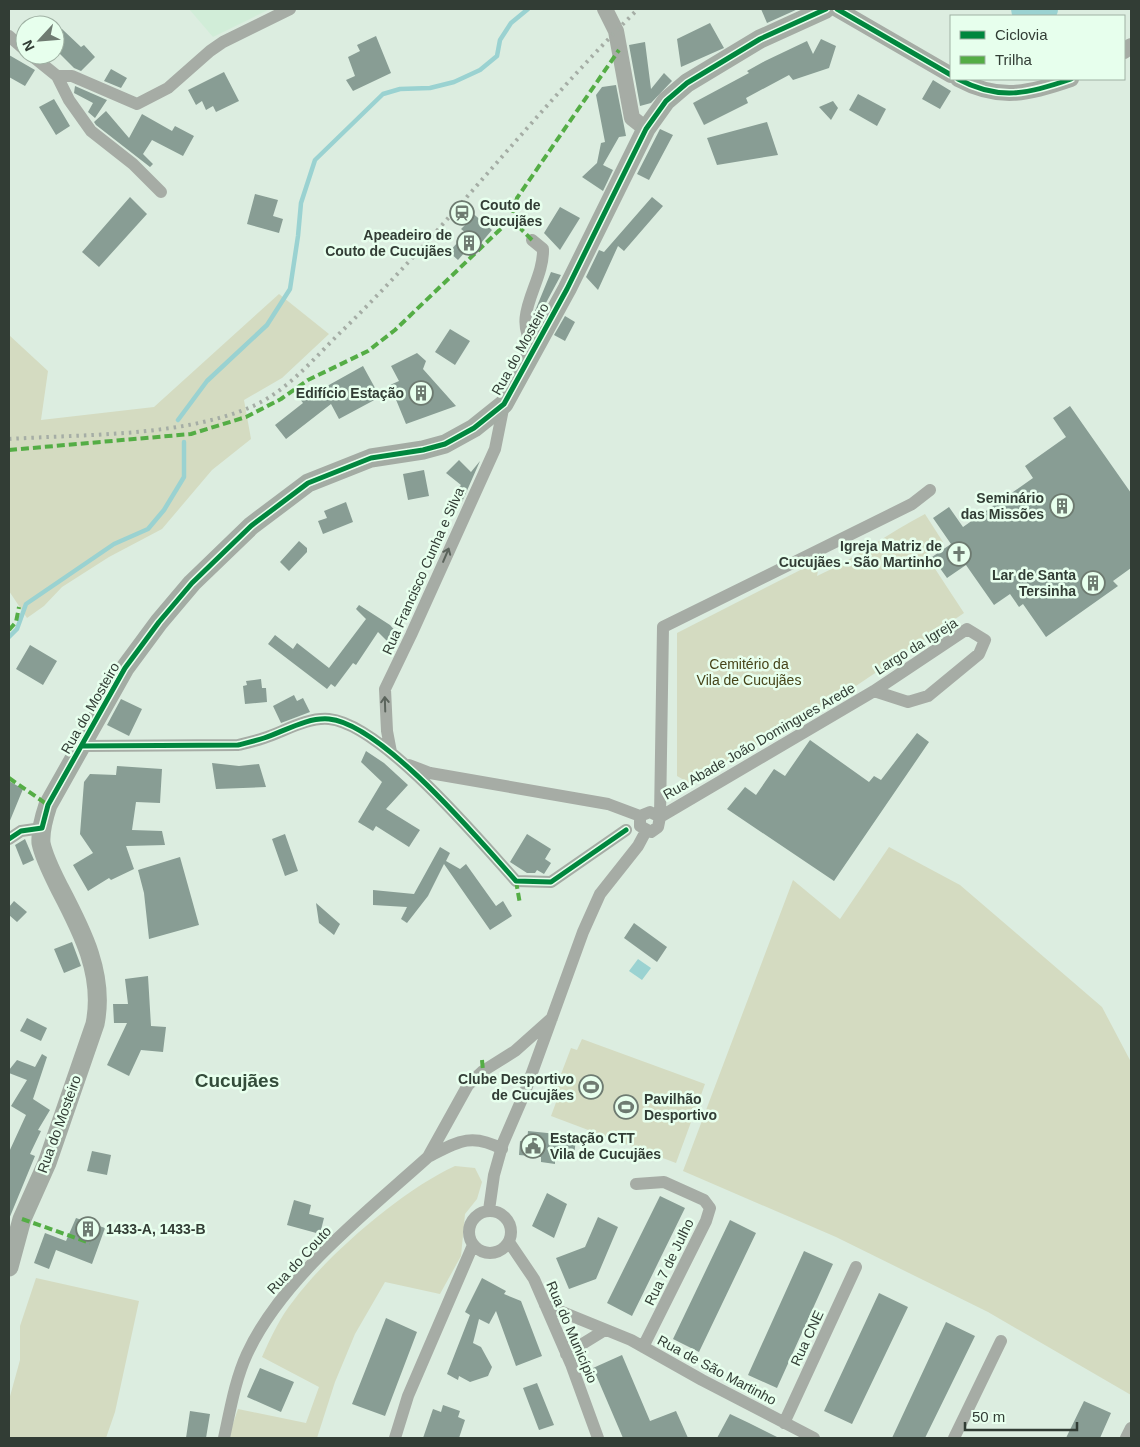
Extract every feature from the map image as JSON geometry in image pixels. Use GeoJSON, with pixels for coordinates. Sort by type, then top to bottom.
{"type":"FeatureCollection","features":[{"type":"Feature","properties":{"kind":"main road","name":"Rua do Mosteiro"},"geometry":{"type":"LineString","coordinates":[[9,1267],[22,1219],[46,1163],[95,1024],[99,1006],[95,969],[82,931],[51,871],[41,843],[42,828],[48,805],[125,668],[159,622],[198,577],[271,509],[308,482],[337,469],[370,458],[445,444],[474,428],[504,404],[567,289],[646,129],[666,101],[687,83],[760,39],[826,9]]}},
{"type":"Feature","properties":{"kind":"street"},"geometry":{"type":"LineString","coordinates":[[57,76],[72,76],[137,104],[168,88],[223,42],[290,9]]}},
{"type":"Feature","properties":{"kind":"street"},"geometry":{"type":"LineString","coordinates":[[605,9],[616,31],[632,118],[646,129]]}},
{"type":"Feature","properties":{"kind":"street"},"geometry":{"type":"LineString","coordinates":[[837,9],[950,74]]}},
{"type":"Feature","properties":{"kind":"street"},"geometry":{"type":"LineString","coordinates":[[43,65],[57,76],[70,100],[91,131],[133,164],[161,192]]}},
{"type":"Feature","properties":{"kind":"street"},"geometry":{"type":"LineString","coordinates":[[960,80],[982,90],[1014,94],[1067,80]]}},
{"type":"Feature","properties":{"kind":"street"},"geometry":{"type":"LineString","coordinates":[[532,240],[543,249],[543,263],[525,311],[526,336],[534,347]]}},
{"type":"Feature","properties":{"kind":"street","name":"Rua Francisco Cunha e Silva"},"geometry":{"type":"LineString","coordinates":[[391,752],[387,732],[385,689],[494,449],[504,404]]}},
{"type":"Feature","properties":{"kind":"street"},"geometry":{"type":"LineString","coordinates":[[640,816],[640,826],[646,831],[651,832],[658,827],[660,817],[663,627],[912,504],[930,490]]}},
{"type":"Feature","properties":{"kind":"street","name":"Largo da Igreja"},"geometry":{"type":"LineString","coordinates":[[967,629],[985,640],[980,654],[928,696],[908,702],[874,691],[967,629]]}},
{"type":"Feature","properties":{"kind":"street","name":"Rua Abade João Domingues Arede"},"geometry":{"type":"LineString","coordinates":[[660,817],[874,691]]}},
{"type":"Feature","properties":{"kind":"street"},"geometry":{"type":"LineString","coordinates":[[82,746],[238,745],[262,739],[310,721],[328,719],[346,723],[391,752],[402,762],[449,808],[516,881],[551,882],[626,830]]}},
{"type":"Feature","properties":{"kind":"street"},"geometry":{"type":"LineString","coordinates":[[402,762],[430,773],[608,804],[640,816],[650,812],[660,817]]}},
{"type":"Feature","properties":{"kind":"street"},"geometry":{"type":"LineString","coordinates":[[9,824],[22,831]]}},
{"type":"Feature","properties":{"kind":"street"},"geometry":{"type":"LineString","coordinates":[[9,839],[22,831],[42,828]]}},
{"type":"Feature","properties":{"kind":"street"},"geometry":{"type":"LineString","coordinates":[[489,1210],[494,1175],[502,1149],[554,1016],[583,932],[600,894],[638,846],[646,831]]}},
{"type":"Feature","properties":{"kind":"street","name":"Rua do Couto"},"geometry":{"type":"LineString","coordinates":[[428,1157],[468,1085],[482,1071],[515,1051],[554,1016]]}},
{"type":"Feature","properties":{"kind":"street","name":"Rua do Couto"},"geometry":{"type":"LineString","coordinates":[[224,1438],[247,1354],[277,1304],[304,1273],[428,1157],[450,1146],[470,1140],[485,1140],[502,1149]]}},
{"type":"Feature","properties":{"kind":"street","name":"Rua 7 de Julho"},"geometry":{"type":"LineString","coordinates":[[636,1184],[664,1182],[704,1200],[710,1208],[706,1221],[643,1347]]}},
{"type":"Feature","properties":{"kind":"street"},"geometry":{"type":"LineString","coordinates":[[395,1438],[408,1396],[472,1245],[468,1230],[470,1223],[475,1216],[489,1210],[503,1215],[508,1220],[512,1234],[509,1242],[499,1252],[492,1254],[484,1253],[472,1245]]}},
{"type":"Feature","properties":{"kind":"street","name":"Rua do Município"},"geometry":{"type":"LineString","coordinates":[[509,1242],[534,1279],[566,1354],[598,1438]]}},
{"type":"Feature","properties":{"kind":"street","name":"Rua CNE"},"geometry":{"type":"LineString","coordinates":[[784,1423],[856,1267]]}},
{"type":"Feature","properties":{"kind":"street","name":"Rua de São Martinho"},"geometry":{"type":"LineString","coordinates":[[545,1305],[643,1347],[814,1438]]}},
{"type":"Feature","properties":{"kind":"street"},"geometry":{"type":"LineString","coordinates":[[566,1354],[604,1330]]}},
{"type":"Feature","properties":{"kind":"street"},"geometry":{"type":"LineString","coordinates":[[954,1438],[1001,1341]]}},
{"type":"Feature","properties":{"kind":"street"},"geometry":{"type":"LineString","coordinates":[[1126,1438],[1131,1428]]}},
{"type":"Feature","properties":{"kind":"shaded area"},"geometry":{"type":"Polygon","coordinates":[[[189,9],[270,9],[213,37],[189,9]]]}},
{"type":"Feature","properties":{"kind":"green space"},"geometry":{"type":"Polygon","coordinates":[[[279,294],[329,334],[282,378],[244,400],[251,439],[212,470],[162,529],[109,557],[62,587],[44,606],[27,618],[9,591],[9,335],[48,371],[41,420],[154,407],[279,294]]]}},
{"type":"Feature","properties":{"kind":"green space","name":"Cemitério da Vila de Cucujães"},"geometry":{"type":"Polygon","coordinates":[[[925,514],[943,542],[926,555],[964,613],[847,692],[707,776],[691,784],[677,776],[677,633],[820,560],[817,576],[845,562],[925,514]]]}},
{"type":"Feature","properties":{"kind":"green space"},"geometry":{"type":"Polygon","coordinates":[[[889,847],[960,885],[1102,1007],[1131,1062],[1131,1395],[988,1312],[836,1237],[683,1171],[793,880],[840,919],[889,847]]]}},
{"type":"Feature","properties":{"kind":"green space","name":"Pavilhão Desportivo"},"geometry":{"type":"Polygon","coordinates":[[[582,1039],[705,1084],[676,1163],[551,1116],[558,1097],[553,1095],[571,1048],[577,1050],[582,1039]]]}},
{"type":"Feature","properties":{"kind":"green space"},"geometry":{"type":"Polygon","coordinates":[[[455,1166],[475,1168],[482,1182],[477,1199],[465,1214],[461,1256],[440,1294],[385,1282],[355,1334],[335,1382],[317,1438],[228,1438],[238,1409],[306,1423],[319,1387],[262,1357],[280,1320],[309,1282],[346,1243],[413,1190],[455,1166]]]}},
{"type":"Feature","properties":{"kind":"green space"},"geometry":{"type":"Polygon","coordinates":[[[36,1278],[139,1301],[115,1412],[106,1438],[9,1438],[9,1400],[20,1360],[20,1326],[36,1278]]]}},
{"type":"Feature","properties":{"kind":"water"},"geometry":{"type":"Polygon","coordinates":[[[638,959],[651,968],[642,980],[629,971],[638,959]]]}},
{"type":"Feature","properties":{"kind":"building"},"geometry":{"type":"Polygon","coordinates":[[[761,9],[798,9],[767,23],[761,9]]]}},
{"type":"Feature","properties":{"kind":"building"},"geometry":{"type":"Polygon","coordinates":[[[710,23],[724,48],[681,67],[677,39],[710,23]]]}},
{"type":"Feature","properties":{"kind":"building"},"geometry":{"type":"Polygon","coordinates":[[[65,32],[81,47],[84,45],[95,57],[81,71],[74,68],[65,59],[65,32]]]}},
{"type":"Feature","properties":{"kind":"building"},"geometry":{"type":"Polygon","coordinates":[[[376,36],[391,73],[353,91],[346,80],[355,76],[348,57],[360,51],[357,45],[376,36]]]}},
{"type":"Feature","properties":{"kind":"building"},"geometry":{"type":"Polygon","coordinates":[[[821,39],[836,46],[829,68],[793,80],[789,75],[746,98],[748,103],[704,125],[693,103],[749,73],[747,71],[765,61],[807,41],[813,54],[821,39]]]}},
{"type":"Feature","properties":{"kind":"building"},"geometry":{"type":"Polygon","coordinates":[[[645,42],[651,89],[664,73],[672,81],[651,103],[640,106],[629,45],[645,42]]]}},
{"type":"Feature","properties":{"kind":"building"},"geometry":{"type":"Polygon","coordinates":[[[9,55],[15,58],[15,65],[26,65],[35,70],[25,86],[9,77],[9,55]]]}},
{"type":"Feature","properties":{"kind":"building"},"geometry":{"type":"Polygon","coordinates":[[[111,69],[127,78],[121,88],[104,81],[111,69]]]}},
{"type":"Feature","properties":{"kind":"building"},"geometry":{"type":"Polygon","coordinates":[[[224,72],[239,101],[216,112],[213,106],[206,110],[202,101],[196,105],[188,90],[224,72]]]}},
{"type":"Feature","properties":{"kind":"building"},"geometry":{"type":"Polygon","coordinates":[[[933,80],[951,91],[940,109],[922,99],[933,80]]]}},
{"type":"Feature","properties":{"kind":"building"},"geometry":{"type":"Polygon","coordinates":[[[616,85],[626,136],[619,137],[603,165],[613,170],[603,191],[582,177],[597,163],[601,143],[605,142],[596,95],[602,87],[616,85]]]}},
{"type":"Feature","properties":{"kind":"building"},"geometry":{"type":"Polygon","coordinates":[[[75,86],[107,100],[95,118],[88,112],[93,103],[74,93],[75,86]]]}},
{"type":"Feature","properties":{"kind":"building"},"geometry":{"type":"Polygon","coordinates":[[[858,94],[886,109],[877,126],[849,110],[858,94]]]}},
{"type":"Feature","properties":{"kind":"building"},"geometry":{"type":"Polygon","coordinates":[[[54,99],[70,126],[56,135],[39,107],[54,99]]]}},
{"type":"Feature","properties":{"kind":"building"},"geometry":{"type":"Polygon","coordinates":[[[833,101],[838,108],[831,120],[819,107],[833,101]]]}},
{"type":"Feature","properties":{"kind":"building"},"geometry":{"type":"Polygon","coordinates":[[[106,111],[129,138],[142,114],[172,131],[175,126],[194,136],[183,156],[152,140],[143,154],[153,164],[150,167],[96,125],[94,122],[106,111]]]}},
{"type":"Feature","properties":{"kind":"building"},"geometry":{"type":"Polygon","coordinates":[[[767,122],[778,155],[717,165],[707,138],[767,122]]]}},
{"type":"Feature","properties":{"kind":"building"},"geometry":{"type":"Polygon","coordinates":[[[660,129],[673,135],[649,180],[637,174],[660,129]]]}},
{"type":"Feature","properties":{"kind":"building"},"geometry":{"type":"Polygon","coordinates":[[[255,194],[278,200],[273,216],[283,219],[279,233],[247,224],[255,194]]]}},
{"type":"Feature","properties":{"kind":"building"},"geometry":{"type":"Polygon","coordinates":[[[130,197],[147,214],[99,267],[82,252],[130,197]]]}},
{"type":"Feature","properties":{"kind":"building"},"geometry":{"type":"Polygon","coordinates":[[[652,197],[663,206],[624,251],[618,246],[598,290],[586,277],[599,250],[604,252],[652,197]]]}},
{"type":"Feature","properties":{"kind":"building"},"geometry":{"type":"Polygon","coordinates":[[[560,207],[580,218],[560,250],[544,233],[560,207]]]}},
{"type":"Feature","properties":{"kind":"building","name":"Apeadeiro de Couto de Cucujães"},"geometry":{"type":"Polygon","coordinates":[[[469,210],[492,230],[470,256],[465,252],[458,260],[449,252],[466,233],[461,229],[466,224],[461,219],[469,210]]]}},
{"type":"Feature","properties":{"kind":"building"},"geometry":{"type":"Polygon","coordinates":[[[551,272],[561,275],[540,314],[535,311],[551,272]]]}},
{"type":"Feature","properties":{"kind":"building"},"geometry":{"type":"Polygon","coordinates":[[[565,316],[575,322],[565,341],[554,335],[565,316]]]}},
{"type":"Feature","properties":{"kind":"building"},"geometry":{"type":"Polygon","coordinates":[[[450,329],[470,341],[455,365],[435,352],[450,329]]]}},
{"type":"Feature","properties":{"kind":"building","name":"Edifício Estação"},"geometry":{"type":"Polygon","coordinates":[[[417,353],[426,361],[423,369],[456,406],[406,424],[390,385],[399,381],[391,366],[417,353]]]}},
{"type":"Feature","properties":{"kind":"building"},"geometry":{"type":"Polygon","coordinates":[[[363,366],[380,397],[339,419],[331,404],[286,439],[275,425],[303,403],[300,399],[309,392],[311,395],[363,366]]]}},
{"type":"Feature","properties":{"kind":"building","name":"Seminário das Missões"},"geometry":{"type":"Polygon","coordinates":[[[1070,406],[1131,493],[1131,568],[1113,581],[1118,586],[1046,637],[1023,604],[1019,607],[1010,594],[994,605],[966,565],[947,578],[932,557],[951,544],[933,518],[949,507],[963,527],[1033,478],[1025,466],[1066,437],[1053,418],[1070,406]]]}},
{"type":"Feature","properties":{"kind":"building"},"geometry":{"type":"Polygon","coordinates":[[[459,460],[471,472],[480,461],[462,502],[455,492],[461,485],[446,473],[459,460]]]}},
{"type":"Feature","properties":{"kind":"building"},"geometry":{"type":"Polygon","coordinates":[[[424,470],[429,496],[408,500],[403,474],[424,470]]]}},
{"type":"Feature","properties":{"kind":"building"},"geometry":{"type":"Polygon","coordinates":[[[346,502],[353,522],[323,534],[318,521],[327,518],[324,511],[346,502]]]}},
{"type":"Feature","properties":{"kind":"building"},"geometry":{"type":"Polygon","coordinates":[[[299,541],[307,548],[307,552],[289,571],[280,562],[299,541]]]}},
{"type":"Feature","properties":{"kind":"building"},"geometry":{"type":"Polygon","coordinates":[[[359,605],[390,625],[401,637],[395,649],[378,632],[356,665],[353,663],[335,687],[331,684],[327,689],[268,644],[275,635],[293,649],[297,643],[329,668],[366,619],[356,609],[359,605]]]}},
{"type":"Feature","properties":{"kind":"building"},"geometry":{"type":"Polygon","coordinates":[[[30,645],[57,661],[43,685],[16,669],[30,645]]]}},
{"type":"Feature","properties":{"kind":"building"},"geometry":{"type":"Polygon","coordinates":[[[261,679],[262,688],[266,688],[267,702],[245,704],[243,686],[247,685],[246,681],[261,679]]]}},
{"type":"Feature","properties":{"kind":"building"},"geometry":{"type":"Polygon","coordinates":[[[294,695],[297,701],[303,698],[310,712],[281,723],[273,706],[294,695]]]}},
{"type":"Feature","properties":{"kind":"building"},"geometry":{"type":"Polygon","coordinates":[[[121,699],[142,709],[129,736],[107,725],[121,699]]]}},
{"type":"Feature","properties":{"kind":"building"},"geometry":{"type":"Polygon","coordinates":[[[917,733],[929,742],[834,881],[727,809],[745,787],[756,795],[774,769],[785,776],[810,740],[869,782],[874,776],[881,780],[917,733]]]}},
{"type":"Feature","properties":{"kind":"building"},"geometry":{"type":"Polygon","coordinates":[[[366,751],[384,763],[408,785],[386,809],[420,830],[409,847],[376,826],[373,831],[358,822],[382,782],[361,762],[366,751]]]}},
{"type":"Feature","properties":{"kind":"building"},"geometry":{"type":"Polygon","coordinates":[[[212,763],[239,766],[259,764],[266,787],[216,789],[212,763]]]}},
{"type":"Feature","properties":{"kind":"building"},"geometry":{"type":"Polygon","coordinates":[[[117,766],[162,769],[160,803],[136,802],[132,830],[162,831],[165,845],[126,846],[134,869],[111,880],[109,878],[88,891],[73,865],[93,853],[80,834],[84,782],[90,774],[116,775],[117,766]]]}},
{"type":"Feature","properties":{"kind":"building"},"geometry":{"type":"Polygon","coordinates":[[[9,781],[23,789],[9,823],[9,781]]]}},
{"type":"Feature","properties":{"kind":"building"},"geometry":{"type":"Polygon","coordinates":[[[285,834],[298,871],[285,876],[272,839],[285,834]]]}},
{"type":"Feature","properties":{"kind":"building"},"geometry":{"type":"Polygon","coordinates":[[[527,834],[551,849],[545,859],[551,863],[544,874],[537,870],[535,873],[527,873],[510,862],[527,834]]]}},
{"type":"Feature","properties":{"kind":"building"},"geometry":{"type":"Polygon","coordinates":[[[25,839],[34,860],[23,865],[15,845],[25,839]]]}},
{"type":"Feature","properties":{"kind":"building"},"geometry":{"type":"Polygon","coordinates":[[[440,847],[450,853],[446,861],[460,869],[466,864],[496,906],[503,901],[512,916],[490,930],[444,864],[428,896],[407,923],[401,919],[407,907],[373,905],[373,890],[414,894],[440,847]]]}},
{"type":"Feature","properties":{"kind":"building"},"geometry":{"type":"Polygon","coordinates":[[[180,857],[199,925],[149,939],[144,893],[138,870],[180,857]]]}},
{"type":"Feature","properties":{"kind":"building"},"geometry":{"type":"Polygon","coordinates":[[[14,901],[27,912],[17,922],[9,915],[9,907],[14,901]]]}},
{"type":"Feature","properties":{"kind":"building"},"geometry":{"type":"Polygon","coordinates":[[[316,903],[340,924],[334,935],[319,923],[316,903]]]}},
{"type":"Feature","properties":{"kind":"building"},"geometry":{"type":"Polygon","coordinates":[[[634,923],[667,947],[657,962],[624,938],[634,923]]]}},
{"type":"Feature","properties":{"kind":"building"},"geometry":{"type":"Polygon","coordinates":[[[72,942],[81,966],[64,973],[54,949],[72,942]]]}},
{"type":"Feature","properties":{"kind":"building"},"geometry":{"type":"Polygon","coordinates":[[[148,976],[151,1026],[166,1027],[163,1052],[141,1050],[129,1076],[107,1065],[127,1023],[114,1023],[113,1004],[128,1004],[125,979],[148,976]]]}},
{"type":"Feature","properties":{"kind":"building"},"geometry":{"type":"Polygon","coordinates":[[[27,1018],[47,1028],[41,1041],[20,1031],[27,1018]]]}},
{"type":"Feature","properties":{"kind":"building"},"geometry":{"type":"Polygon","coordinates":[[[42,1054],[47,1057],[33,1099],[50,1110],[38,1130],[41,1131],[30,1154],[35,1156],[9,1219],[9,1152],[26,1115],[11,1106],[27,1080],[9,1073],[9,1070],[17,1060],[35,1067],[42,1054]]]}},
{"type":"Feature","properties":{"kind":"building"},"geometry":{"type":"Polygon","coordinates":[[[528,1131],[576,1136],[574,1159],[555,1157],[555,1164],[541,1162],[541,1157],[519,1155],[520,1141],[527,1142],[528,1131]]]}},
{"type":"Feature","properties":{"kind":"building"},"geometry":{"type":"Polygon","coordinates":[[[92,1151],[111,1155],[107,1175],[87,1171],[92,1151]]]}},
{"type":"Feature","properties":{"kind":"building"},"geometry":{"type":"Polygon","coordinates":[[[547,1193],[567,1204],[554,1238],[532,1226],[547,1193]]]}},
{"type":"Feature","properties":{"kind":"building"},"geometry":{"type":"Polygon","coordinates":[[[660,1196],[685,1208],[632,1316],[607,1303],[660,1196]]]}},
{"type":"Feature","properties":{"kind":"building"},"geometry":{"type":"Polygon","coordinates":[[[294,1200],[311,1205],[309,1214],[324,1218],[320,1234],[287,1225],[294,1200]]]}},
{"type":"Feature","properties":{"kind":"building"},"geometry":{"type":"Polygon","coordinates":[[[598,1217],[618,1227],[596,1279],[569,1289],[556,1258],[585,1247],[598,1217]]]}},
{"type":"Feature","properties":{"kind":"building"},"geometry":{"type":"Polygon","coordinates":[[[76,1218],[105,1228],[92,1264],[56,1250],[49,1269],[34,1263],[45,1233],[66,1241],[76,1218]]]}},
{"type":"Feature","properties":{"kind":"building"},"geometry":{"type":"Polygon","coordinates":[[[730,1220],[756,1233],[699,1352],[673,1339],[730,1220]]]}},
{"type":"Feature","properties":{"kind":"building"},"geometry":{"type":"Polygon","coordinates":[[[804,1251],[833,1264],[777,1388],[748,1375],[804,1251]]]}},
{"type":"Feature","properties":{"kind":"building"},"geometry":{"type":"Polygon","coordinates":[[[482,1278],[506,1291],[504,1294],[521,1301],[542,1356],[516,1366],[496,1311],[489,1324],[479,1319],[473,1343],[481,1347],[492,1367],[488,1376],[470,1382],[459,1376],[458,1380],[447,1374],[470,1315],[465,1312],[482,1278]]]}},
{"type":"Feature","properties":{"kind":"building"},"geometry":{"type":"Polygon","coordinates":[[[879,1293],[908,1307],[852,1424],[824,1411],[879,1293]]]}},
{"type":"Feature","properties":{"kind":"building"},"geometry":{"type":"Polygon","coordinates":[[[386,1318],[417,1332],[385,1416],[352,1404],[386,1318]]]}},
{"type":"Feature","properties":{"kind":"building"},"geometry":{"type":"Polygon","coordinates":[[[946,1322],[975,1336],[925,1438],[892,1438],[946,1322]]]}},
{"type":"Feature","properties":{"kind":"building"},"geometry":{"type":"Polygon","coordinates":[[[622,1355],[650,1421],[676,1411],[688,1438],[623,1438],[593,1368],[622,1355]]]}},
{"type":"Feature","properties":{"kind":"building"},"geometry":{"type":"Polygon","coordinates":[[[260,1368],[294,1382],[281,1412],[247,1397],[260,1368]]]}},
{"type":"Feature","properties":{"kind":"building"},"geometry":{"type":"Polygon","coordinates":[[[537,1383],[554,1425],[539,1430],[523,1388],[537,1383]]]}},
{"type":"Feature","properties":{"kind":"building"},"geometry":{"type":"Polygon","coordinates":[[[1084,1401],[1111,1413],[1100,1438],[1066,1438],[1084,1401]]]}},
{"type":"Feature","properties":{"kind":"building"},"geometry":{"type":"Polygon","coordinates":[[[443,1405],[460,1411],[458,1417],[465,1420],[459,1438],[423,1438],[433,1409],[441,1412],[443,1405]]]}},
{"type":"Feature","properties":{"kind":"building"},"geometry":{"type":"Polygon","coordinates":[[[190,1411],[210,1414],[206,1438],[186,1438],[190,1411]]]}},
{"type":"Feature","properties":{"kind":"building"},"geometry":{"type":"Polygon","coordinates":[[[730,1414],[749,1423],[779,1438],[717,1438],[730,1414]]]}},
{"type":"Feature","properties":{"kind":"waterway"},"geometry":{"type":"LineString","coordinates":[[178,420],[207,381],[267,325],[290,289],[301,203],[315,160],[383,94],[400,89],[430,88],[454,82],[480,70],[497,56],[500,40],[511,23],[528,9]]}},
{"type":"Feature","properties":{"kind":"waterway"},"geometry":{"type":"LineString","coordinates":[[1025,9],[1039,11],[1044,9]]}},
{"type":"Feature","properties":{"kind":"waterway"},"geometry":{"type":"LineString","coordinates":[[9,637],[17,629],[26,604],[114,544],[148,529],[164,510],[184,477],[184,442]]}},
{"type":"Feature","properties":{"kind":"railway"},"geometry":{"type":"LineString","coordinates":[[9,439],[101,435],[194,424],[223,417],[251,407],[277,392],[300,373],[381,291],[455,211],[563,88],[638,9]]}},
{"type":"Feature","properties":{"kind":"marked path"},"geometry":{"type":"LineString","coordinates":[[532,240],[511,219],[517,198],[619,50]]}},
{"type":"Feature","properties":{"kind":"marked path"},"geometry":{"type":"LineString","coordinates":[[9,450],[191,434],[246,417],[281,399],[308,380],[368,351],[395,330],[511,219]]}},
{"type":"Feature","properties":{"kind":"marked path"},"geometry":{"type":"LineString","coordinates":[[9,630],[16,622],[19,607]]}},
{"type":"Feature","properties":{"kind":"marked path"},"geometry":{"type":"LineString","coordinates":[[9,778],[48,805]]}},
{"type":"Feature","properties":{"kind":"marked path"},"geometry":{"type":"LineString","coordinates":[[516,881],[520,904]]}},
{"type":"Feature","properties":{"kind":"marked path"},"geometry":{"type":"LineString","coordinates":[[482,1060],[483,1071]]}},
{"type":"Feature","properties":{"kind":"marked path"},"geometry":{"type":"LineString","coordinates":[[22,1219],[90,1243]]}},
{"type":"Feature","properties":{"kind":"cycle path"},"geometry":{"type":"LineString","coordinates":[[9,839],[21,831],[42,828],[48,805],[125,668],[159,622],[192,583],[251,526],[308,483],[371,458],[423,450],[445,444],[474,428],[504,404],[567,289],[646,129],[666,101],[687,83],[760,39],[826,9]]}},
{"type":"Feature","properties":{"kind":"cycle path"},"geometry":{"type":"LineString","coordinates":[[837,9],[950,74]]}},
{"type":"Feature","properties":{"kind":"cycle path"},"geometry":{"type":"LineString","coordinates":[[960,80],[973,86],[1000,93],[1027,91],[1068,80]]}},
{"type":"Feature","properties":{"kind":"cycle path"},"geometry":{"type":"LineString","coordinates":[[82,746],[238,745],[264,738],[312,720],[329,719],[351,726],[376,741],[402,762],[455,813],[516,881],[551,882],[626,830]]}},
{"type":"Feature","properties":{"kind":"place","name":"Couto de Cucujães"},"geometry":{"type":"Point","coordinates":[462,213]}},
{"type":"Feature","properties":{"kind":"place","name":"Apeadeiro de Couto de Cucujães"},"geometry":{"type":"Point","coordinates":[469,243]}},
{"type":"Feature","properties":{"kind":"place","name":"Edifício Estação"},"geometry":{"type":"Point","coordinates":[421,393]}},
{"type":"Feature","properties":{"kind":"place","name":"Seminário das Missões"},"geometry":{"type":"Point","coordinates":[1062,506]}},
{"type":"Feature","properties":{"kind":"place","name":"Igreja Matriz de Cucujães - São Martinho"},"geometry":{"type":"Point","coordinates":[959,554]}},
{"type":"Feature","properties":{"kind":"place","name":"Lar de Santa Tersinha"},"geometry":{"type":"Point","coordinates":[1093,583]}},
{"type":"Feature","properties":{"kind":"place","name":"Clube Desportivo de Cucujães"},"geometry":{"type":"Point","coordinates":[591,1087]}},
{"type":"Feature","properties":{"kind":"place","name":"Pavilhão Desportivo"},"geometry":{"type":"Point","coordinates":[626,1107]}},
{"type":"Feature","properties":{"kind":"place","name":"Estação CTT Vila de Cucujães"},"geometry":{"type":"Point","coordinates":[533,1146]}},
{"type":"Feature","properties":{"kind":"place","name":"1433-A, 1433-B"},"geometry":{"type":"Point","coordinates":[88,1229]}},
{"type":"Feature","properties":{"kind":"district","name":"Cucujães"},"geometry":{"type":"Point","coordinates":[237,1080]}}]}
